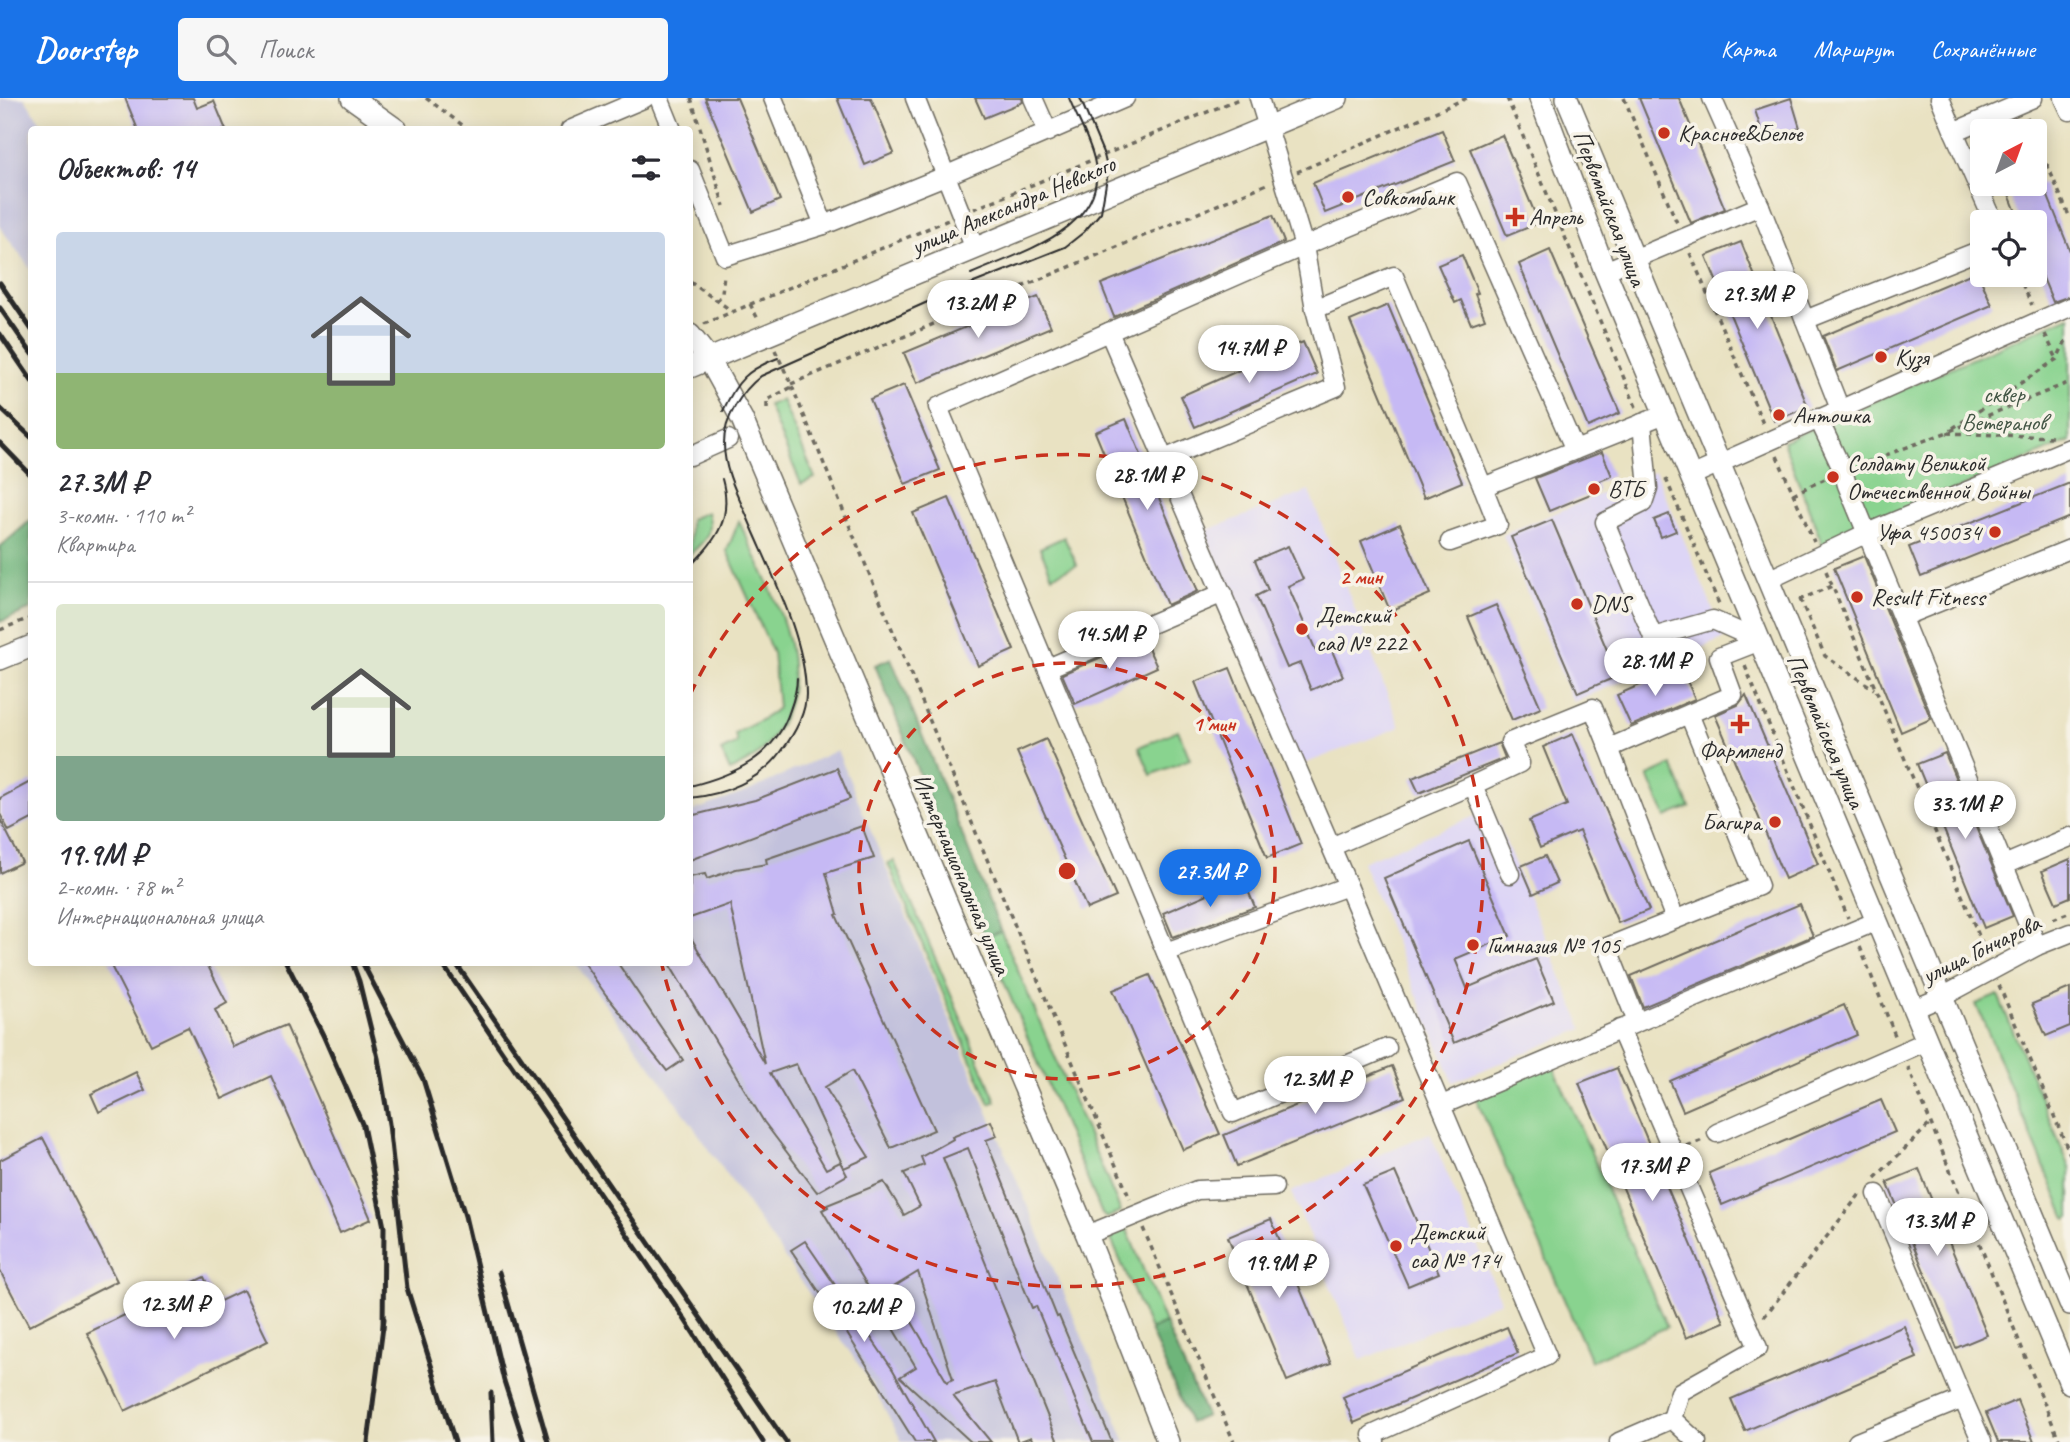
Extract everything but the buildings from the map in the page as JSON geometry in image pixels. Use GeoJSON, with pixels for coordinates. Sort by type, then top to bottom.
{"type":"FeatureCollection","features":[{"type":"Feature","properties":{"kind":"main road"},"geometry":{"type":"LineString","coordinates":[[352,98],[391,126]]}},
{"type":"Feature","properties":{"kind":"main road","name":"улица Александра Невского"},"geometry":{"type":"LineString","coordinates":[[699,363],[1337,98]]}},
{"type":"Feature","properties":{"kind":"main road","name":"Первомайская улица"},"geometry":{"type":"LineString","coordinates":[[1540,98],[1605,271],[2070,1383]]}},
{"type":"Feature","properties":{"kind":"main road","name":"Первомайская улица"},"geometry":{"type":"LineString","coordinates":[[1567,98],[2070,1304]]}},
{"type":"Feature","properties":{"kind":"main road","name":"Интернациональная улица"},"geometry":{"type":"LineString","coordinates":[[695,331],[699,363],[742,419],[1087,1235],[1168,1442]]}},
{"type":"Feature","properties":{"kind":"main road"},"geometry":{"type":"LineString","coordinates":[[0,659],[28,648]]}},
{"type":"Feature","properties":{"kind":"street"},"geometry":{"type":"LineString","coordinates":[[579,126],[645,98]]}},
{"type":"Feature","properties":{"kind":"street"},"geometry":{"type":"LineString","coordinates":[[659,98],[671,126]]}},
{"type":"Feature","properties":{"kind":"street"},"geometry":{"type":"LineString","coordinates":[[774,98],[824,225]]}},
{"type":"Feature","properties":{"kind":"street"},"geometry":{"type":"LineString","coordinates":[[915,98],[975,249]]}},
{"type":"Feature","properties":{"kind":"street"},"geometry":{"type":"LineString","coordinates":[[1033,98],[1048,132]]}},
{"type":"Feature","properties":{"kind":"street"},"geometry":{"type":"LineString","coordinates":[[693,177],[725,256],[824,225],[1125,98]]}},
{"type":"Feature","properties":{"kind":"street"},"geometry":{"type":"LineString","coordinates":[[1164,459],[1336,387],[1315,309],[1304,246],[1259,98]]}},
{"type":"Feature","properties":{"kind":"street"},"geometry":{"type":"LineString","coordinates":[[1712,98],[1760,206],[1840,409]]}},
{"type":"Feature","properties":{"kind":"street"},"geometry":{"type":"LineString","coordinates":[[1940,98],[1989,210]]}},
{"type":"Feature","properties":{"kind":"street"},"geometry":{"type":"LineString","coordinates":[[1955,132],[2034,98]]}},
{"type":"Feature","properties":{"kind":"street"},"geometry":{"type":"LineString","coordinates":[[2064,98],[2070,111]]}},
{"type":"Feature","properties":{"kind":"street"},"geometry":{"type":"LineString","coordinates":[[1387,1048],[1233,1113],[938,407],[1304,246],[1457,182],[1576,450]]}},
{"type":"Feature","properties":{"kind":"street"},"geometry":{"type":"LineString","coordinates":[[1605,271],[1760,206]]}},
{"type":"Feature","properties":{"kind":"street"},"geometry":{"type":"LineString","coordinates":[[1805,320],[1970,254]]}},
{"type":"Feature","properties":{"kind":"street"},"geometry":{"type":"LineString","coordinates":[[1315,309],[1394,276],[1498,525],[1450,542]]}},
{"type":"Feature","properties":{"kind":"street"},"geometry":{"type":"LineString","coordinates":[[1691,476],[2070,307]]}},
{"type":"Feature","properties":{"kind":"street"},"geometry":{"type":"LineString","coordinates":[[1109,332],[1223,593],[1547,1356],[1372,1435],[1375,1442]]}},
{"type":"Feature","properties":{"kind":"street"},"geometry":{"type":"LineString","coordinates":[[1483,487],[1665,414]]}},
{"type":"Feature","properties":{"kind":"street"},"geometry":{"type":"LineString","coordinates":[[1818,418],[1843,471],[2037,946]]}},
{"type":"Feature","properties":{"kind":"street"},"geometry":{"type":"LineString","coordinates":[[1642,423],[1648,488],[1643,503],[1605,522],[1653,637],[1713,620],[1760,641]]}},
{"type":"Feature","properties":{"kind":"street"},"geometry":{"type":"LineString","coordinates":[[693,455],[729,439]]}},
{"type":"Feature","properties":{"kind":"street"},"geometry":{"type":"LineString","coordinates":[[1768,580],[2063,443]]}},
{"type":"Feature","properties":{"kind":"street"},"geometry":{"type":"LineString","coordinates":[[1902,617],[2070,549]]}},
{"type":"Feature","properties":{"kind":"street"},"geometry":{"type":"LineString","coordinates":[[1048,668],[1223,593]]}},
{"type":"Feature","properties":{"kind":"street"},"geometry":{"type":"LineString","coordinates":[[1609,748],[1733,695],[1719,657],[1760,641]]}},
{"type":"Feature","properties":{"kind":"street"},"geometry":{"type":"LineString","coordinates":[[1331,846],[1520,763],[1510,742],[1593,708],[1675,919]]}},
{"type":"Feature","properties":{"kind":"street"},"geometry":{"type":"LineString","coordinates":[[1637,1022],[1607,947],[1759,886],[1689,715]]}},
{"type":"Feature","properties":{"kind":"street"},"geometry":{"type":"LineString","coordinates":[[1473,785],[1510,874]]}},
{"type":"Feature","properties":{"kind":"street"},"geometry":{"type":"LineString","coordinates":[[2004,865],[2070,837]]}},
{"type":"Feature","properties":{"kind":"street"},"geometry":{"type":"LineString","coordinates":[[1166,952],[1348,886]]}},
{"type":"Feature","properties":{"kind":"street"},"geometry":{"type":"LineString","coordinates":[[1442,1105],[1877,921]]}},
{"type":"Feature","properties":{"kind":"street","name":"улица Гончарова"},"geometry":{"type":"LineString","coordinates":[[1914,1009],[2037,946],[2070,933]]}},
{"type":"Feature","properties":{"kind":"street"},"geometry":{"type":"LineString","coordinates":[[1620,1030],[1758,1348],[1680,1392],[1672,1419]]}},
{"type":"Feature","properties":{"kind":"street"},"geometry":{"type":"LineString","coordinates":[[1717,1133],[1927,1041]]}},
{"type":"Feature","properties":{"kind":"street"},"geometry":{"type":"LineString","coordinates":[[1087,1235],[1197,1191],[1274,1186]]}},
{"type":"Feature","properties":{"kind":"street"},"geometry":{"type":"LineString","coordinates":[[1870,1189],[1982,1442]]}},
{"type":"Feature","properties":{"kind":"street"},"geometry":{"type":"LineString","coordinates":[[1857,1442],[1963,1399]]}},
{"type":"Feature","properties":{"kind":"street"},"geometry":{"type":"LineString","coordinates":[[1619,1442],[1672,1419]]}},
{"type":"Feature","properties":{"kind":"street"},"geometry":{"type":"LineString","coordinates":[[1672,1419],[1697,1442]]}},
{"type":"Feature","properties":{"kind":"path"},"geometry":{"type":"LineString","coordinates":[[426,98],[464,126]]}},
{"type":"Feature","properties":{"kind":"path"},"geometry":{"type":"LineString","coordinates":[[695,331],[732,311],[1241,98]]}},
{"type":"Feature","properties":{"kind":"path"},"geometry":{"type":"LineString","coordinates":[[767,408],[767,400],[792,387],[791,384],[1283,178],[1466,98]]}},
{"type":"Feature","properties":{"kind":"path"},"geometry":{"type":"LineString","coordinates":[[1507,98],[1642,423]]}},
{"type":"Feature","properties":{"kind":"path"},"geometry":{"type":"LineString","coordinates":[[1624,98],[2070,1154]]}},
{"type":"Feature","properties":{"kind":"path"},"geometry":{"type":"LineString","coordinates":[[2048,166],[2070,218]]}},
{"type":"Feature","properties":{"kind":"path"},"geometry":{"type":"LineString","coordinates":[[693,284],[732,311]]}},
{"type":"Feature","properties":{"kind":"path"},"geometry":{"type":"LineString","coordinates":[[2024,287],[2036,313]]}},
{"type":"Feature","properties":{"kind":"path"},"geometry":{"type":"LineString","coordinates":[[1945,433],[2057,359],[2065,342],[2070,340]]}},
{"type":"Feature","properties":{"kind":"path"},"geometry":{"type":"LineString","coordinates":[[1793,494],[1843,471],[2070,382]]}},
{"type":"Feature","properties":{"kind":"path"},"geometry":{"type":"LineString","coordinates":[[792,387],[979,840],[1234,1442]]}},
{"type":"Feature","properties":{"kind":"path"},"geometry":{"type":"LineString","coordinates":[[1945,433],[2063,443]]}},
{"type":"Feature","properties":{"kind":"path"},"geometry":{"type":"LineString","coordinates":[[1663,473],[1729,628]]}},
{"type":"Feature","properties":{"kind":"path"},"geometry":{"type":"LineString","coordinates":[[1800,599],[1825,656],[1876,690]]}},
{"type":"Feature","properties":{"kind":"path"},"geometry":{"type":"LineString","coordinates":[[0,630],[28,619]]}},
{"type":"Feature","properties":{"kind":"path"},"geometry":{"type":"LineString","coordinates":[[1738,649],[2060,1442]]}},
{"type":"Feature","properties":{"kind":"path"},"geometry":{"type":"LineString","coordinates":[[1752,1332],[1870,1189],[1931,1122]]}},
{"type":"Feature","properties":{"kind":"path"},"geometry":{"type":"LineString","coordinates":[[1674,1153],[1717,1133]]}},
{"type":"Feature","properties":{"kind":"shaded area"},"geometry":{"type":"Polygon","coordinates":[[[0,98],[24,98],[44,126],[28,126],[28,266],[0,227],[0,98]]]}},
{"type":"Feature","properties":{"kind":"shaded area"},"geometry":{"type":"Polygon","coordinates":[[[1655,471],[1725,638],[1573,702],[1503,535],[1655,471]]]}},
{"type":"Feature","properties":{"kind":"shaded area","name":"Детский сад № 222"},"geometry":{"type":"Polygon","coordinates":[[[1309,491],[1400,727],[1296,767],[1205,531],[1309,491]]]}},
{"type":"Feature","properties":{"kind":"shaded area"},"geometry":{"type":"Polygon","coordinates":[[[837,750],[1126,1442],[902,1442],[870,1381],[666,1087],[577,966],[693,966],[693,811],[749,791],[837,750]]]}},
{"type":"Feature","properties":{"kind":"shaded area","name":"Гимназия № 105"},"geometry":{"type":"Polygon","coordinates":[[[1492,809],[1583,1029],[1453,1082],[1362,862],[1492,809]]]}},
{"type":"Feature","properties":{"kind":"shaded area","name":"Детский сад № 174"},"geometry":{"type":"Polygon","coordinates":[[[1430,1133],[1501,1301],[1361,1360],[1291,1192],[1430,1133]]]}},
{"type":"Feature","properties":{"kind":"green space","name":"сквер Ветеранов"},"geometry":{"type":"Polygon","coordinates":[[[2070,316],[2070,441],[1823,546],[1783,441],[2070,316]]]}},
{"type":"Feature","properties":{"kind":"green space"},"geometry":{"type":"Polygon","coordinates":[[[782,400],[815,478],[801,484],[768,405],[782,400]]]}},
{"type":"Feature","properties":{"kind":"green space"},"geometry":{"type":"Polygon","coordinates":[[[707,512],[709,526],[707,536],[693,551],[693,518],[707,512]]]}},
{"type":"Feature","properties":{"kind":"green space"},"geometry":{"type":"Polygon","coordinates":[[[739,521],[778,609],[788,639],[792,668],[790,698],[779,726],[758,754],[730,771],[721,751],[737,743],[735,734],[778,708],[773,653],[727,551],[739,521]]]}},
{"type":"Feature","properties":{"kind":"green space"},"geometry":{"type":"Polygon","coordinates":[[[28,523],[28,610],[0,622],[0,547],[28,523]]]}},
{"type":"Feature","properties":{"kind":"green space"},"geometry":{"type":"Polygon","coordinates":[[[1064,537],[1077,565],[1052,576],[1040,548],[1064,537]]]}},
{"type":"Feature","properties":{"kind":"green space"},"geometry":{"type":"Polygon","coordinates":[[[891,658],[1001,931],[985,937],[875,665],[891,658]]]}},
{"type":"Feature","properties":{"kind":"green space"},"geometry":{"type":"Polygon","coordinates":[[[1178,730],[1190,759],[1151,775],[1139,747],[1178,730]]]}},
{"type":"Feature","properties":{"kind":"green space"},"geometry":{"type":"Polygon","coordinates":[[[1672,765],[1690,807],[1666,817],[1648,776],[1672,765]]]}},
{"type":"Feature","properties":{"kind":"green space"},"geometry":{"type":"Polygon","coordinates":[[[894,861],[996,1101],[990,1104],[888,863],[894,861]]]}},
{"type":"Feature","properties":{"kind":"green space"},"geometry":{"type":"Polygon","coordinates":[[[1001,931],[1121,1212],[1106,1218],[985,937],[1001,931]]]}},
{"type":"Feature","properties":{"kind":"green space"},"geometry":{"type":"Polygon","coordinates":[[[1998,995],[2070,1168],[2070,1217],[2066,1219],[1976,1004],[1998,995]]]}},
{"type":"Feature","properties":{"kind":"green space"},"geometry":{"type":"Polygon","coordinates":[[[1553,1065],[1667,1327],[1591,1361],[1475,1096],[1553,1065]]]}},
{"type":"Feature","properties":{"kind":"green space"},"geometry":{"type":"Polygon","coordinates":[[[1126,1227],[1165,1323],[1150,1330],[1111,1239],[1115,1232],[1126,1227]]]}},
{"type":"Feature","properties":{"kind":"green space"},"geometry":{"type":"Polygon","coordinates":[[[1165,1323],[1206,1416],[1190,1423],[1150,1330],[1165,1323]]]}},
{"type":"Feature","properties":{"kind":"tram line"},"geometry":{"type":"LineString","coordinates":[[971,274],[1035,247],[1057,234],[1075,220],[1089,203],[1096,183],[1094,159],[1069,98]]}},
{"type":"Feature","properties":{"kind":"tram line"},"geometry":{"type":"LineString","coordinates":[[693,798],[728,790],[752,778],[773,762],[798,725],[806,694],[800,649],[793,626],[728,471],[724,444],[730,415],[747,390],[761,376],[941,296],[1065,247],[1084,232],[1101,212],[1108,172],[1104,155],[1080,98]]}},
{"type":"Feature","properties":{"kind":"tram line"},"geometry":{"type":"LineString","coordinates":[[723,411],[744,377],[778,358]]}},
{"type":"Feature","properties":{"kind":"tram line"},"geometry":{"type":"LineString","coordinates":[[693,563],[715,537],[724,517],[725,493],[722,479]]}},
{"type":"Feature","properties":{"kind":"tram line"},"geometry":{"type":"LineString","coordinates":[[693,785],[737,770],[763,752],[783,726],[794,698],[797,678]]}},
{"type":"Feature","properties":{"kind":"railway"},"geometry":{"type":"LineString","coordinates":[[0,283],[28,324]]}},
{"type":"Feature","properties":{"kind":"railway"},"geometry":{"type":"LineString","coordinates":[[0,308],[28,348]]}},
{"type":"Feature","properties":{"kind":"railway"},"geometry":{"type":"LineString","coordinates":[[0,334],[28,375]]}},
{"type":"Feature","properties":{"kind":"railway"},"geometry":{"type":"LineString","coordinates":[[0,408],[28,434]]}},
{"type":"Feature","properties":{"kind":"railway"},"geometry":{"type":"LineString","coordinates":[[0,443],[28,472]]}},
{"type":"Feature","properties":{"kind":"railway"},"geometry":{"type":"LineString","coordinates":[[288,966],[323,1035],[363,1126],[384,1227],[383,1329]]}},
{"type":"Feature","properties":{"kind":"railway"},"geometry":{"type":"LineString","coordinates":[[353,966],[378,1058],[389,1124],[407,1288],[455,1442]]}},
{"type":"Feature","properties":{"kind":"railway"},"geometry":{"type":"LineString","coordinates":[[364,966],[423,1079],[465,1216],[504,1381],[524,1442]]}},
{"type":"Feature","properties":{"kind":"railway"},"geometry":{"type":"LineString","coordinates":[[444,966],[678,1309],[763,1442]]}},
{"type":"Feature","properties":{"kind":"railway"},"geometry":{"type":"LineString","coordinates":[[458,966],[786,1442]]}},
{"type":"Feature","properties":{"kind":"railway"},"geometry":{"type":"LineString","coordinates":[[499,1272],[548,1442]]}},
{"type":"Feature","properties":{"kind":"railway"},"geometry":{"type":"LineString","coordinates":[[368,1442],[384,1319]]}},
{"type":"Feature","properties":{"kind":"railway"},"geometry":{"type":"LineString","coordinates":[[491,1393],[493,1442]]}},
{"type":"Feature","properties":{"kind":"place","name":"Красное&Белое"},"geometry":{"type":"Point","coordinates":[1664,133]}},
{"type":"Feature","properties":{"kind":"place","name":"Совкомбанк"},"geometry":{"type":"Point","coordinates":[1348,197]}},
{"type":"Feature","properties":{"kind":"place","name":"Апрель"},"geometry":{"type":"Point","coordinates":[1515,217]}},
{"type":"Feature","properties":{"kind":"place","name":"Кузя"},"geometry":{"type":"Point","coordinates":[1881,357]}},
{"type":"Feature","properties":{"kind":"place","name":"Антошка"},"geometry":{"type":"Point","coordinates":[1779,415]}},
{"type":"Feature","properties":{"kind":"place","name":"Солдату Великой Отечественной Войны"},"geometry":{"type":"Point","coordinates":[1833,477]}},
{"type":"Feature","properties":{"kind":"place","name":"ВТБ"},"geometry":{"type":"Point","coordinates":[1594,489]}},
{"type":"Feature","properties":{"kind":"place","name":"Уфа 450034"},"geometry":{"type":"Point","coordinates":[1995,532]}},
{"type":"Feature","properties":{"kind":"place","name":"Result Fitness"},"geometry":{"type":"Point","coordinates":[1857,597]}},
{"type":"Feature","properties":{"kind":"place","name":"DNS"},"geometry":{"type":"Point","coordinates":[1577,604]}},
{"type":"Feature","properties":{"kind":"place","name":"Детский сад № 222"},"geometry":{"type":"Point","coordinates":[1302,629]}},
{"type":"Feature","properties":{"kind":"place","name":"Фармленд"},"geometry":{"type":"Point","coordinates":[1740,724]}},
{"type":"Feature","properties":{"kind":"place","name":"Багира"},"geometry":{"type":"Point","coordinates":[1775,822]}},
{"type":"Feature","properties":{"kind":"place","name":"Гимназия № 105"},"geometry":{"type":"Point","coordinates":[1473,945]}},
{"type":"Feature","properties":{"kind":"place","name":"Детский сад № 174"},"geometry":{"type":"Point","coordinates":[1396,1246]}}]}
